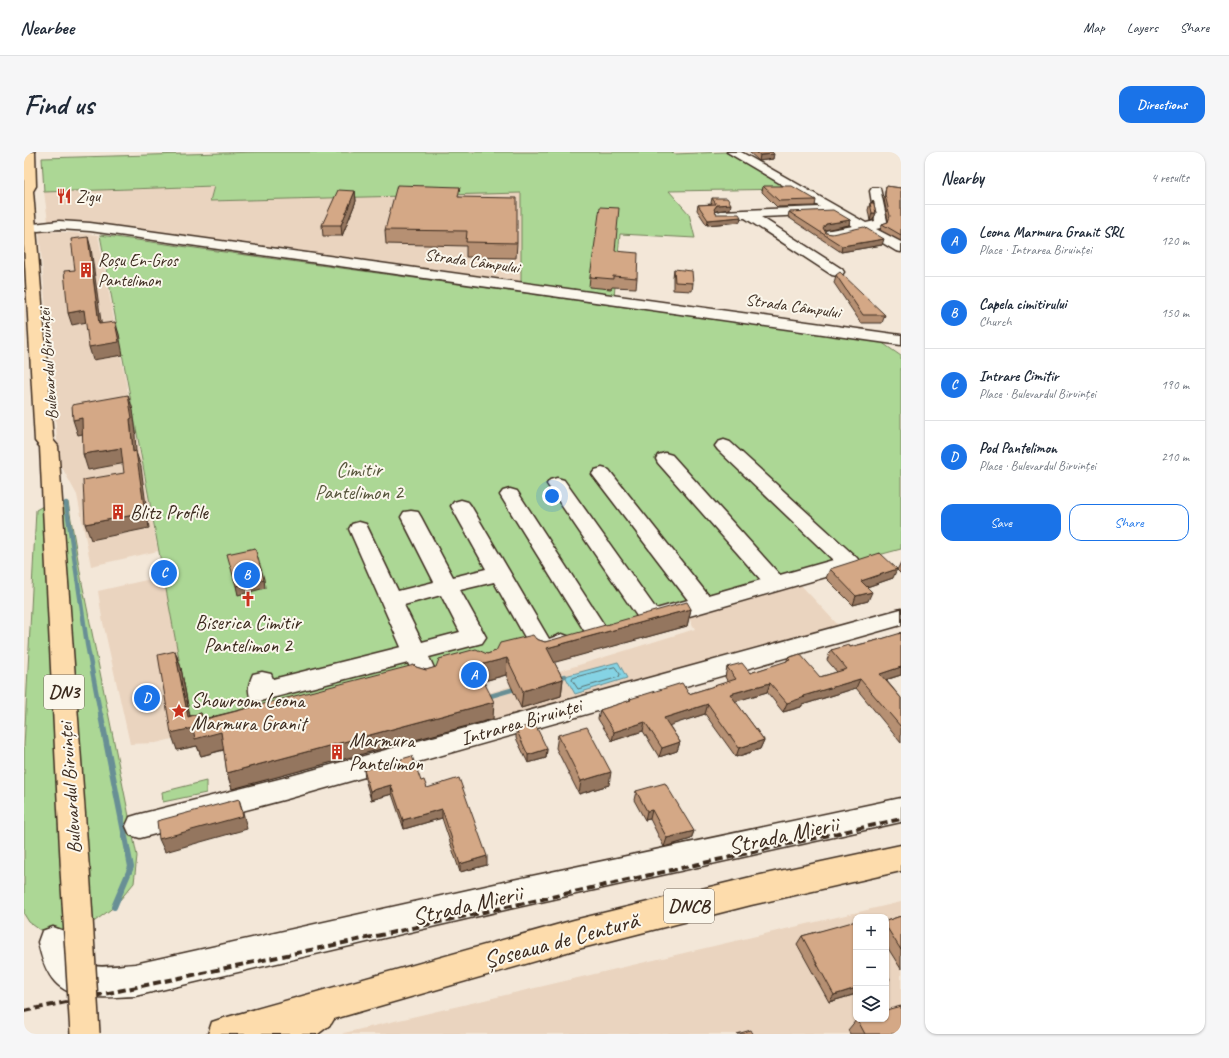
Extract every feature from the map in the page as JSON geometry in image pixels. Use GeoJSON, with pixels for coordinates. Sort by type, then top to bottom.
{"type":"FeatureCollection","features":[{"type":"Feature","properties":{"kind":"main road","name":"Bulevardul Biruinței"},"geometry":{"type":"LineString","coordinates":[[29,152],[30,186],[28,191],[44,441],[49,446],[86,1034]]}},
{"type":"Feature","properties":{"kind":"main road","name":"Bulevardul Biruinței"},"geometry":{"type":"LineString","coordinates":[[30,186],[34,190],[38,227],[54,440],[49,446]]}},
{"type":"Feature","properties":{"kind":"main road","name":"Șoseaua de Centură"},"geometry":{"type":"LineString","coordinates":[[224,1034],[574,934],[751,891],[901,858]]}},
{"type":"Feature","properties":{"kind":"main road"},"geometry":{"type":"LineString","coordinates":[[290,1034],[332,1004]]}},
{"type":"Feature","properties":{"kind":"street"},"geometry":{"type":"LineString","coordinates":[[24,153],[29,152]]}},
{"type":"Feature","properties":{"kind":"street"},"geometry":{"type":"LineString","coordinates":[[733,152],[901,248]]}},
{"type":"Feature","properties":{"kind":"street"},"geometry":{"type":"LineString","coordinates":[[830,234],[865,228],[881,223],[876,191]]}},
{"type":"Feature","properties":{"kind":"street"},"geometry":{"type":"LineString","coordinates":[[720,215],[834,210]]}},
{"type":"Feature","properties":{"kind":"street"},"geometry":{"type":"LineString","coordinates":[[746,213],[837,272]]}},
{"type":"Feature","properties":{"kind":"street","name":"Strada Câmpului"},"geometry":{"type":"LineString","coordinates":[[38,227],[90,227],[901,340]]}},
{"type":"Feature","properties":{"kind":"street"},"geometry":{"type":"LineString","coordinates":[[461,506],[543,649],[849,563],[724,446]]}},
{"type":"Feature","properties":{"kind":"street"},"geometry":{"type":"LineString","coordinates":[[665,460],[776,584]]}},
{"type":"Feature","properties":{"kind":"street"},"geometry":{"type":"LineString","coordinates":[[602,474],[703,604]]}},
{"type":"Feature","properties":{"kind":"street"},"geometry":{"type":"LineString","coordinates":[[557,484],[651,619]]}},
{"type":"Feature","properties":{"kind":"street"},"geometry":{"type":"LineString","coordinates":[[510,495],[613,629]]}},
{"type":"Feature","properties":{"kind":"street"},"geometry":{"type":"LineString","coordinates":[[262,681],[260,692],[415,652],[479,646],[410,517]]}},
{"type":"Feature","properties":{"kind":"street"},"geometry":{"type":"LineString","coordinates":[[359,529],[426,677]]}},
{"type":"Feature","properties":{"kind":"street"},"geometry":{"type":"LineString","coordinates":[[392,600],[500,573]]}},
{"type":"Feature","properties":{"kind":"street","name":"Intrarea Biruinței"},"geometry":{"type":"LineString","coordinates":[[140,826],[287,788],[901,617]]}},
{"type":"Feature","properties":{"kind":"street","name":"Strada Mierii"},"geometry":{"type":"LineString","coordinates":[[53,942],[60,964],[68,975],[84,981],[102,982],[135,980],[513,894],[901,810]]}},
{"type":"Feature","properties":{"kind":"shaded area"},"geometry":{"type":"Polygon","coordinates":[[[214,186],[210,201],[521,192],[521,282],[140,230],[48,221],[44,192],[214,186]]]}},
{"type":"Feature","properties":{"kind":"shaded area"},"geometry":{"type":"Polygon","coordinates":[[[39,230],[98,235],[158,551],[91,566],[77,495],[59,462],[39,230]]]}},
{"type":"Feature","properties":{"kind":"shaded area"},"geometry":{"type":"Polygon","coordinates":[[[164,576],[193,734],[156,743],[130,744],[102,618],[98,591],[164,576]]]}},
{"type":"Feature","properties":{"kind":"shaded area"},"geometry":{"type":"Polygon","coordinates":[[[798,582],[838,625],[494,720],[482,695],[695,629],[685,612],[798,582]]]}},
{"type":"Feature","properties":{"kind":"shaded area"},"geometry":{"type":"Polygon","coordinates":[[[901,902],[901,1034],[342,1034],[344,1033],[901,902]]]}},
{"type":"Feature","properties":{"kind":"green space"},"geometry":{"type":"Polygon","coordinates":[[[258,152],[672,152],[674,154],[725,152],[791,189],[669,191],[689,214],[695,238],[620,234],[614,297],[521,282],[521,193],[210,201],[214,186],[44,192],[42,158],[258,152]]]}},
{"type":"Feature","properties":{"kind":"green space","name":"Cimitir Pantelimon 2"},"geometry":{"type":"Polygon","coordinates":[[[100,235],[881,342],[901,356],[901,549],[207,736],[193,734],[100,235]]]}},
{"type":"Feature","properties":{"kind":"green space"},"geometry":{"type":"Polygon","coordinates":[[[68,502],[82,583],[137,856],[134,883],[114,907],[95,921],[58,934],[40,930],[29,922],[24,914],[24,747],[36,510],[43,506],[68,502]]]}},
{"type":"Feature","properties":{"kind":"green space"},"geometry":{"type":"Polygon","coordinates":[[[206,781],[206,793],[163,802],[162,792],[206,781]]]}},
{"type":"Feature","properties":{"kind":"water"},"geometry":{"type":"Polygon","coordinates":[[[618,662],[627,678],[575,694],[565,676],[618,662]]]}},
{"type":"Feature","properties":{"kind":"building"},"geometry":{"type":"Polygon","coordinates":[[[756,152],[772,152],[774,154],[760,155],[756,152]]]}},
{"type":"Feature","properties":{"kind":"building"},"geometry":{"type":"Polygon","coordinates":[[[397,185],[460,187],[458,197],[517,198],[517,243],[466,242],[467,231],[385,230],[397,185]]]}},
{"type":"Feature","properties":{"kind":"building"},"geometry":{"type":"Polygon","coordinates":[[[763,186],[792,186],[816,200],[779,201],[763,186]]]}},
{"type":"Feature","properties":{"kind":"building"},"geometry":{"type":"Polygon","coordinates":[[[886,186],[901,188],[901,235],[882,224],[888,222],[890,216],[885,195],[886,186]]]}},
{"type":"Feature","properties":{"kind":"building"},"geometry":{"type":"Polygon","coordinates":[[[338,190],[355,191],[341,225],[322,225],[338,190]]]}},
{"type":"Feature","properties":{"kind":"building"},"geometry":{"type":"Polygon","coordinates":[[[712,198],[727,198],[731,204],[717,205],[714,209],[716,214],[739,214],[741,217],[708,220],[698,205],[716,204],[712,198]]]}},
{"type":"Feature","properties":{"kind":"building"},"geometry":{"type":"Polygon","coordinates":[[[870,203],[874,203],[876,213],[872,213],[870,203]]]}},
{"type":"Feature","properties":{"kind":"building"},"geometry":{"type":"Polygon","coordinates":[[[600,207],[619,208],[615,251],[638,253],[637,278],[613,276],[613,279],[590,277],[600,207]]]}},
{"type":"Feature","properties":{"kind":"building"},"geometry":{"type":"Polygon","coordinates":[[[833,210],[850,220],[826,224],[823,228],[826,233],[832,234],[864,227],[884,239],[842,246],[789,212],[833,210]]]}},
{"type":"Feature","properties":{"kind":"building"},"geometry":{"type":"Polygon","coordinates":[[[88,237],[99,324],[115,322],[119,342],[89,347],[84,310],[68,313],[64,271],[75,270],[71,239],[88,237]]]}},
{"type":"Feature","properties":{"kind":"building"},"geometry":{"type":"Polygon","coordinates":[[[674,269],[692,271],[693,283],[675,282],[674,269]]]}},
{"type":"Feature","properties":{"kind":"building"},"geometry":{"type":"Polygon","coordinates":[[[840,272],[885,315],[863,315],[836,275],[840,272]]]}},
{"type":"Feature","properties":{"kind":"building"},"geometry":{"type":"Polygon","coordinates":[[[128,395],[132,418],[130,419],[133,452],[136,451],[145,513],[85,524],[83,480],[124,473],[121,448],[83,454],[82,418],[73,420],[72,405],[128,395]]]}},
{"type":"Feature","properties":{"kind":"building"},"geometry":{"type":"Polygon","coordinates":[[[255,548],[264,579],[236,586],[227,554],[255,548]]]}},
{"type":"Feature","properties":{"kind":"building"},"geometry":{"type":"Polygon","coordinates":[[[880,553],[897,569],[861,581],[872,592],[856,596],[830,569],[880,553]]]}},
{"type":"Feature","properties":{"kind":"building"},"geometry":{"type":"Polygon","coordinates":[[[687,602],[691,609],[547,648],[563,679],[523,691],[507,658],[476,666],[494,702],[227,773],[221,732],[195,739],[193,728],[171,733],[158,655],[175,651],[188,717],[201,713],[202,720],[414,665],[426,670],[436,667],[439,659],[476,649],[487,654],[496,651],[500,643],[533,635],[536,639],[545,642],[687,602]]]}},
{"type":"Feature","properties":{"kind":"building"},"geometry":{"type":"Polygon","coordinates":[[[901,633],[901,667],[880,674],[901,698],[901,727],[860,679],[803,696],[805,697],[787,703],[770,683],[730,694],[764,740],[739,748],[708,704],[664,718],[680,742],[662,748],[645,722],[614,732],[600,710],[682,683],[689,694],[736,679],[727,667],[742,663],[750,673],[790,660],[788,658],[800,654],[820,677],[847,669],[831,650],[849,645],[850,647],[901,633]]]}},
{"type":"Feature","properties":{"kind":"building"},"geometry":{"type":"Polygon","coordinates":[[[535,724],[547,749],[528,755],[516,729],[535,724]]]}},
{"type":"Feature","properties":{"kind":"building"},"geometry":{"type":"Polygon","coordinates":[[[587,727],[611,772],[581,781],[558,735],[587,727]]]}},
{"type":"Feature","properties":{"kind":"building"},"geometry":{"type":"Polygon","coordinates":[[[412,756],[421,781],[424,780],[427,788],[459,778],[487,856],[460,864],[442,809],[403,820],[391,785],[370,791],[364,770],[412,756]]]}},
{"type":"Feature","properties":{"kind":"building"},"geometry":{"type":"Polygon","coordinates":[[[665,783],[694,831],[667,838],[652,810],[647,811],[636,791],[665,783]]]}},
{"type":"Feature","properties":{"kind":"building"},"geometry":{"type":"Polygon","coordinates":[[[239,799],[243,816],[159,839],[157,821],[239,799]]]}},
{"type":"Feature","properties":{"kind":"building"},"geometry":{"type":"Polygon","coordinates":[[[901,916],[901,950],[889,931],[889,920],[901,916]]]}},
{"type":"Feature","properties":{"kind":"building"},"geometry":{"type":"Polygon","coordinates":[[[853,922],[853,989],[834,995],[802,936],[853,922]]]}},
{"type":"Feature","properties":{"kind":"building"},"geometry":{"type":"Polygon","coordinates":[[[901,1006],[901,1034],[865,1034],[859,1022],[889,1022],[889,1009],[901,1006]]]}},
{"type":"Feature","properties":{"kind":"building"},"geometry":{"type":"Polygon","coordinates":[[[751,1030],[753,1034],[737,1034],[751,1030]]]}},
{"type":"Feature","properties":{"kind":"waterway"},"geometry":{"type":"LineString","coordinates":[[66,503],[87,644],[101,717]]}},
{"type":"Feature","properties":{"kind":"waterway"},"geometry":{"type":"LineString","coordinates":[[556,678],[565,676]]}},
{"type":"Feature","properties":{"kind":"waterway"},"geometry":{"type":"LineString","coordinates":[[487,697],[518,688]]}},
{"type":"Feature","properties":{"kind":"waterway"},"geometry":{"type":"LineString","coordinates":[[101,716],[131,867],[114,907]]}},
{"type":"Feature","properties":{"kind":"railway"},"geometry":{"type":"LineString","coordinates":[[24,1011],[381,935],[901,819]]}},
{"type":"Feature","properties":{"kind":"place","name":"Zigu"},"geometry":{"type":"Point","coordinates":[64,196]}},
{"type":"Feature","properties":{"kind":"place","name":"Roșu En-Gros Pantelimon"},"geometry":{"type":"Point","coordinates":[86,270]}},
{"type":"Feature","properties":{"kind":"place","name":"Blitz Profile"},"geometry":{"type":"Point","coordinates":[118,512]}},
{"type":"Feature","properties":{"kind":"place","name":"Intrare Cimitir"},"geometry":{"type":"Point","coordinates":[164,573]}},
{"type":"Feature","properties":{"kind":"place","name":"Capela cimitirului"},"geometry":{"type":"Point","coordinates":[247,575]}},
{"type":"Feature","properties":{"kind":"place","name":"Biserica Cimitir Pantelimon 2"},"geometry":{"type":"Point","coordinates":[248,599]}},
{"type":"Feature","properties":{"kind":"place","name":"Leona Marmura Granit SRL"},"geometry":{"type":"Point","coordinates":[474,675]}},
{"type":"Feature","properties":{"kind":"place","name":"Pod Pantelimon"},"geometry":{"type":"Point","coordinates":[147,698]}},
{"type":"Feature","properties":{"kind":"place","name":"Showroom Leona Marmura Granit"},"geometry":{"type":"Point","coordinates":[179,711]}},
{"type":"Feature","properties":{"kind":"place","name":"Marmura Pantelimon"},"geometry":{"type":"Point","coordinates":[337,752]}}]}
